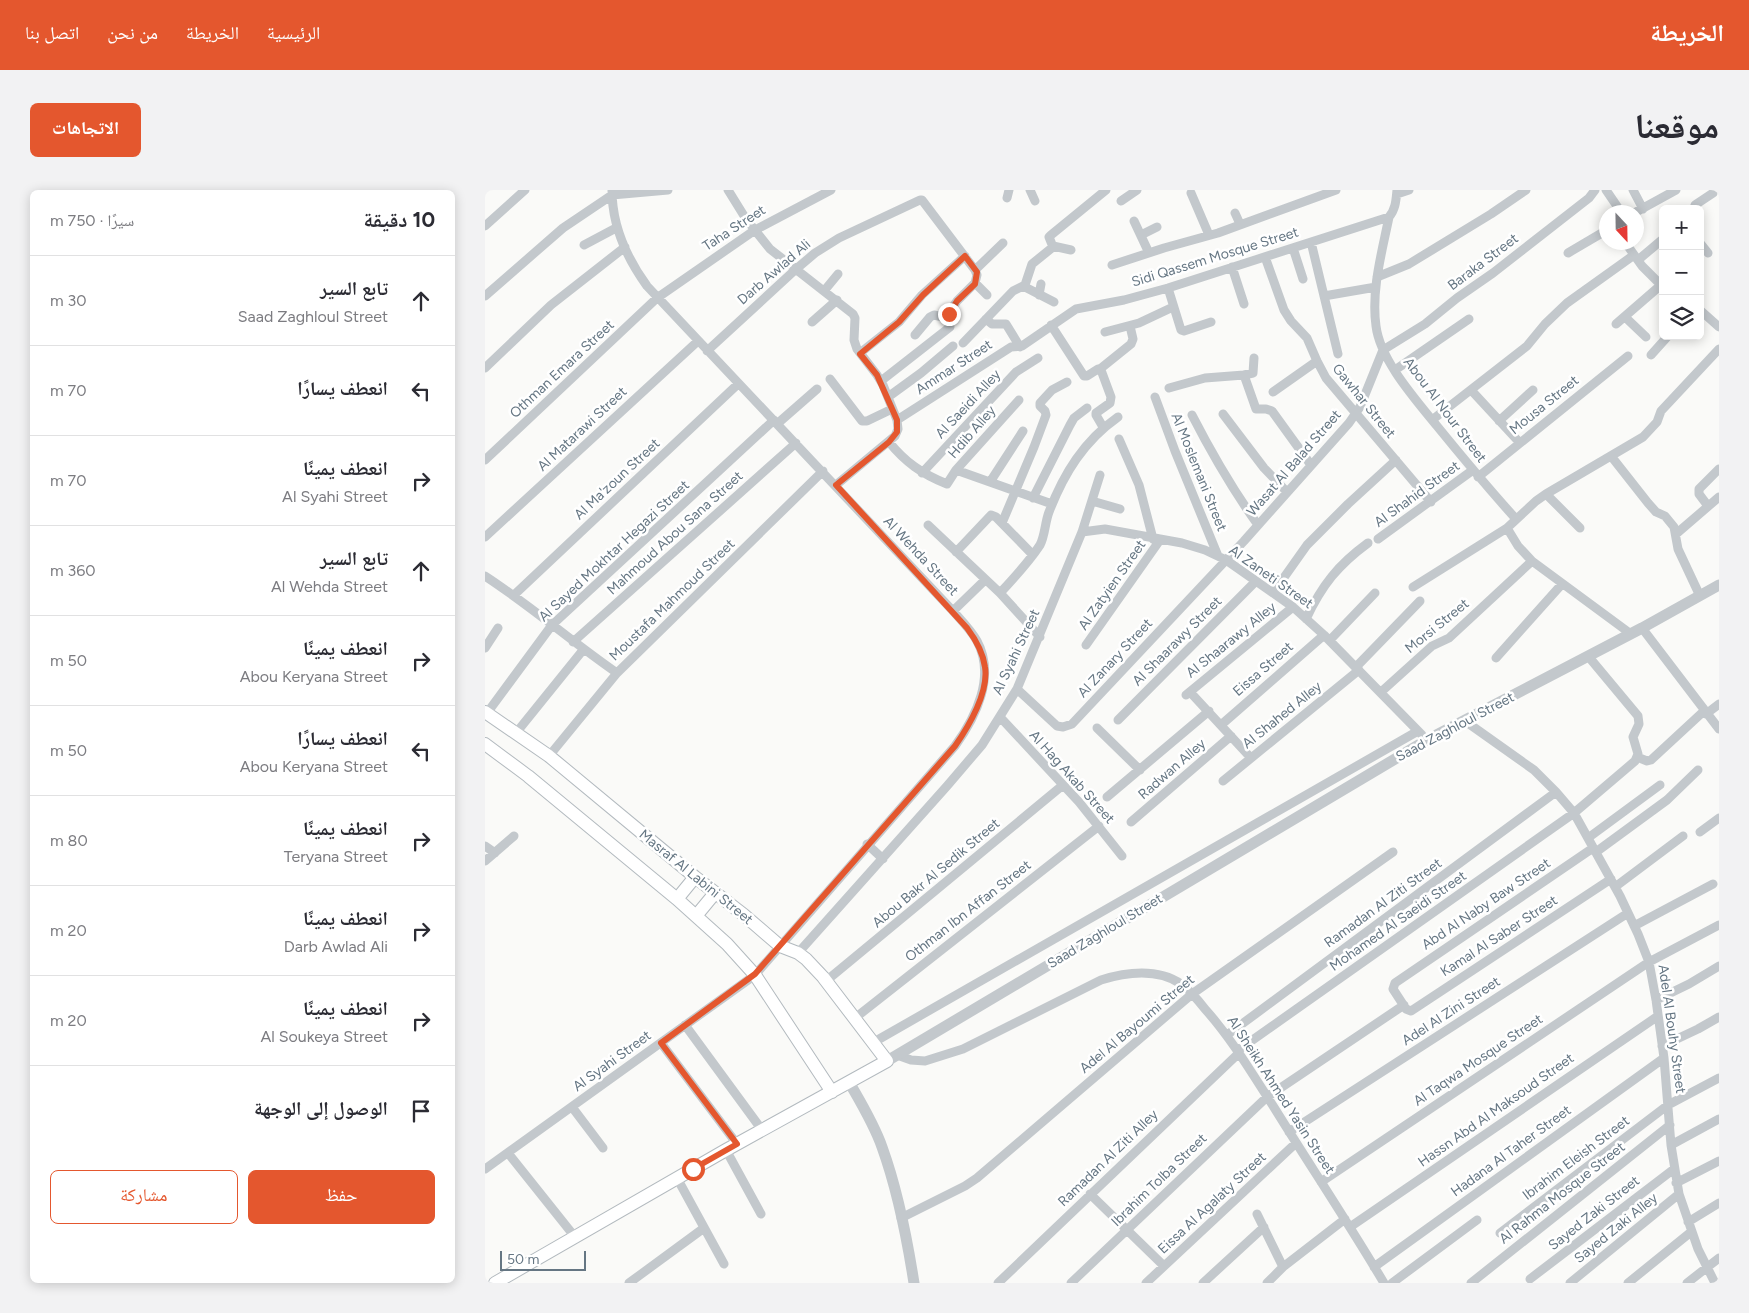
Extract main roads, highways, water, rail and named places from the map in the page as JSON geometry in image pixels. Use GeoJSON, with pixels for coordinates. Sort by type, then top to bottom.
{"type":"FeatureCollection","features":[{"type":"Feature","properties":{"kind":"main road","name":"Masraf Al Labini Street"},"geometry":{"type":"LineString","coordinates":[[486,712],[549,756],[780,946],[798,953],[806,959],[827,982],[874,1042],[892,1058]]}},
{"type":"Feature","properties":{"kind":"main road","name":"Masraf Al Labini Street"},"geometry":{"type":"LineString","coordinates":[[485,744],[528,776],[677,899],[727,944],[755,974],[832,1092]]}},
{"type":"Feature","properties":{"kind":"main road"},"geometry":{"type":"LineString","coordinates":[[677,899],[695,877]]}},
{"type":"Feature","properties":{"kind":"main road"},"geometry":{"type":"LineString","coordinates":[[696,916],[715,892]]}},
{"type":"Feature","properties":{"kind":"main road","name":"Saad Zaghloul Street"},"geometry":{"type":"LineString","coordinates":[[495,1283],[731,1147],[892,1058]]}}]}
